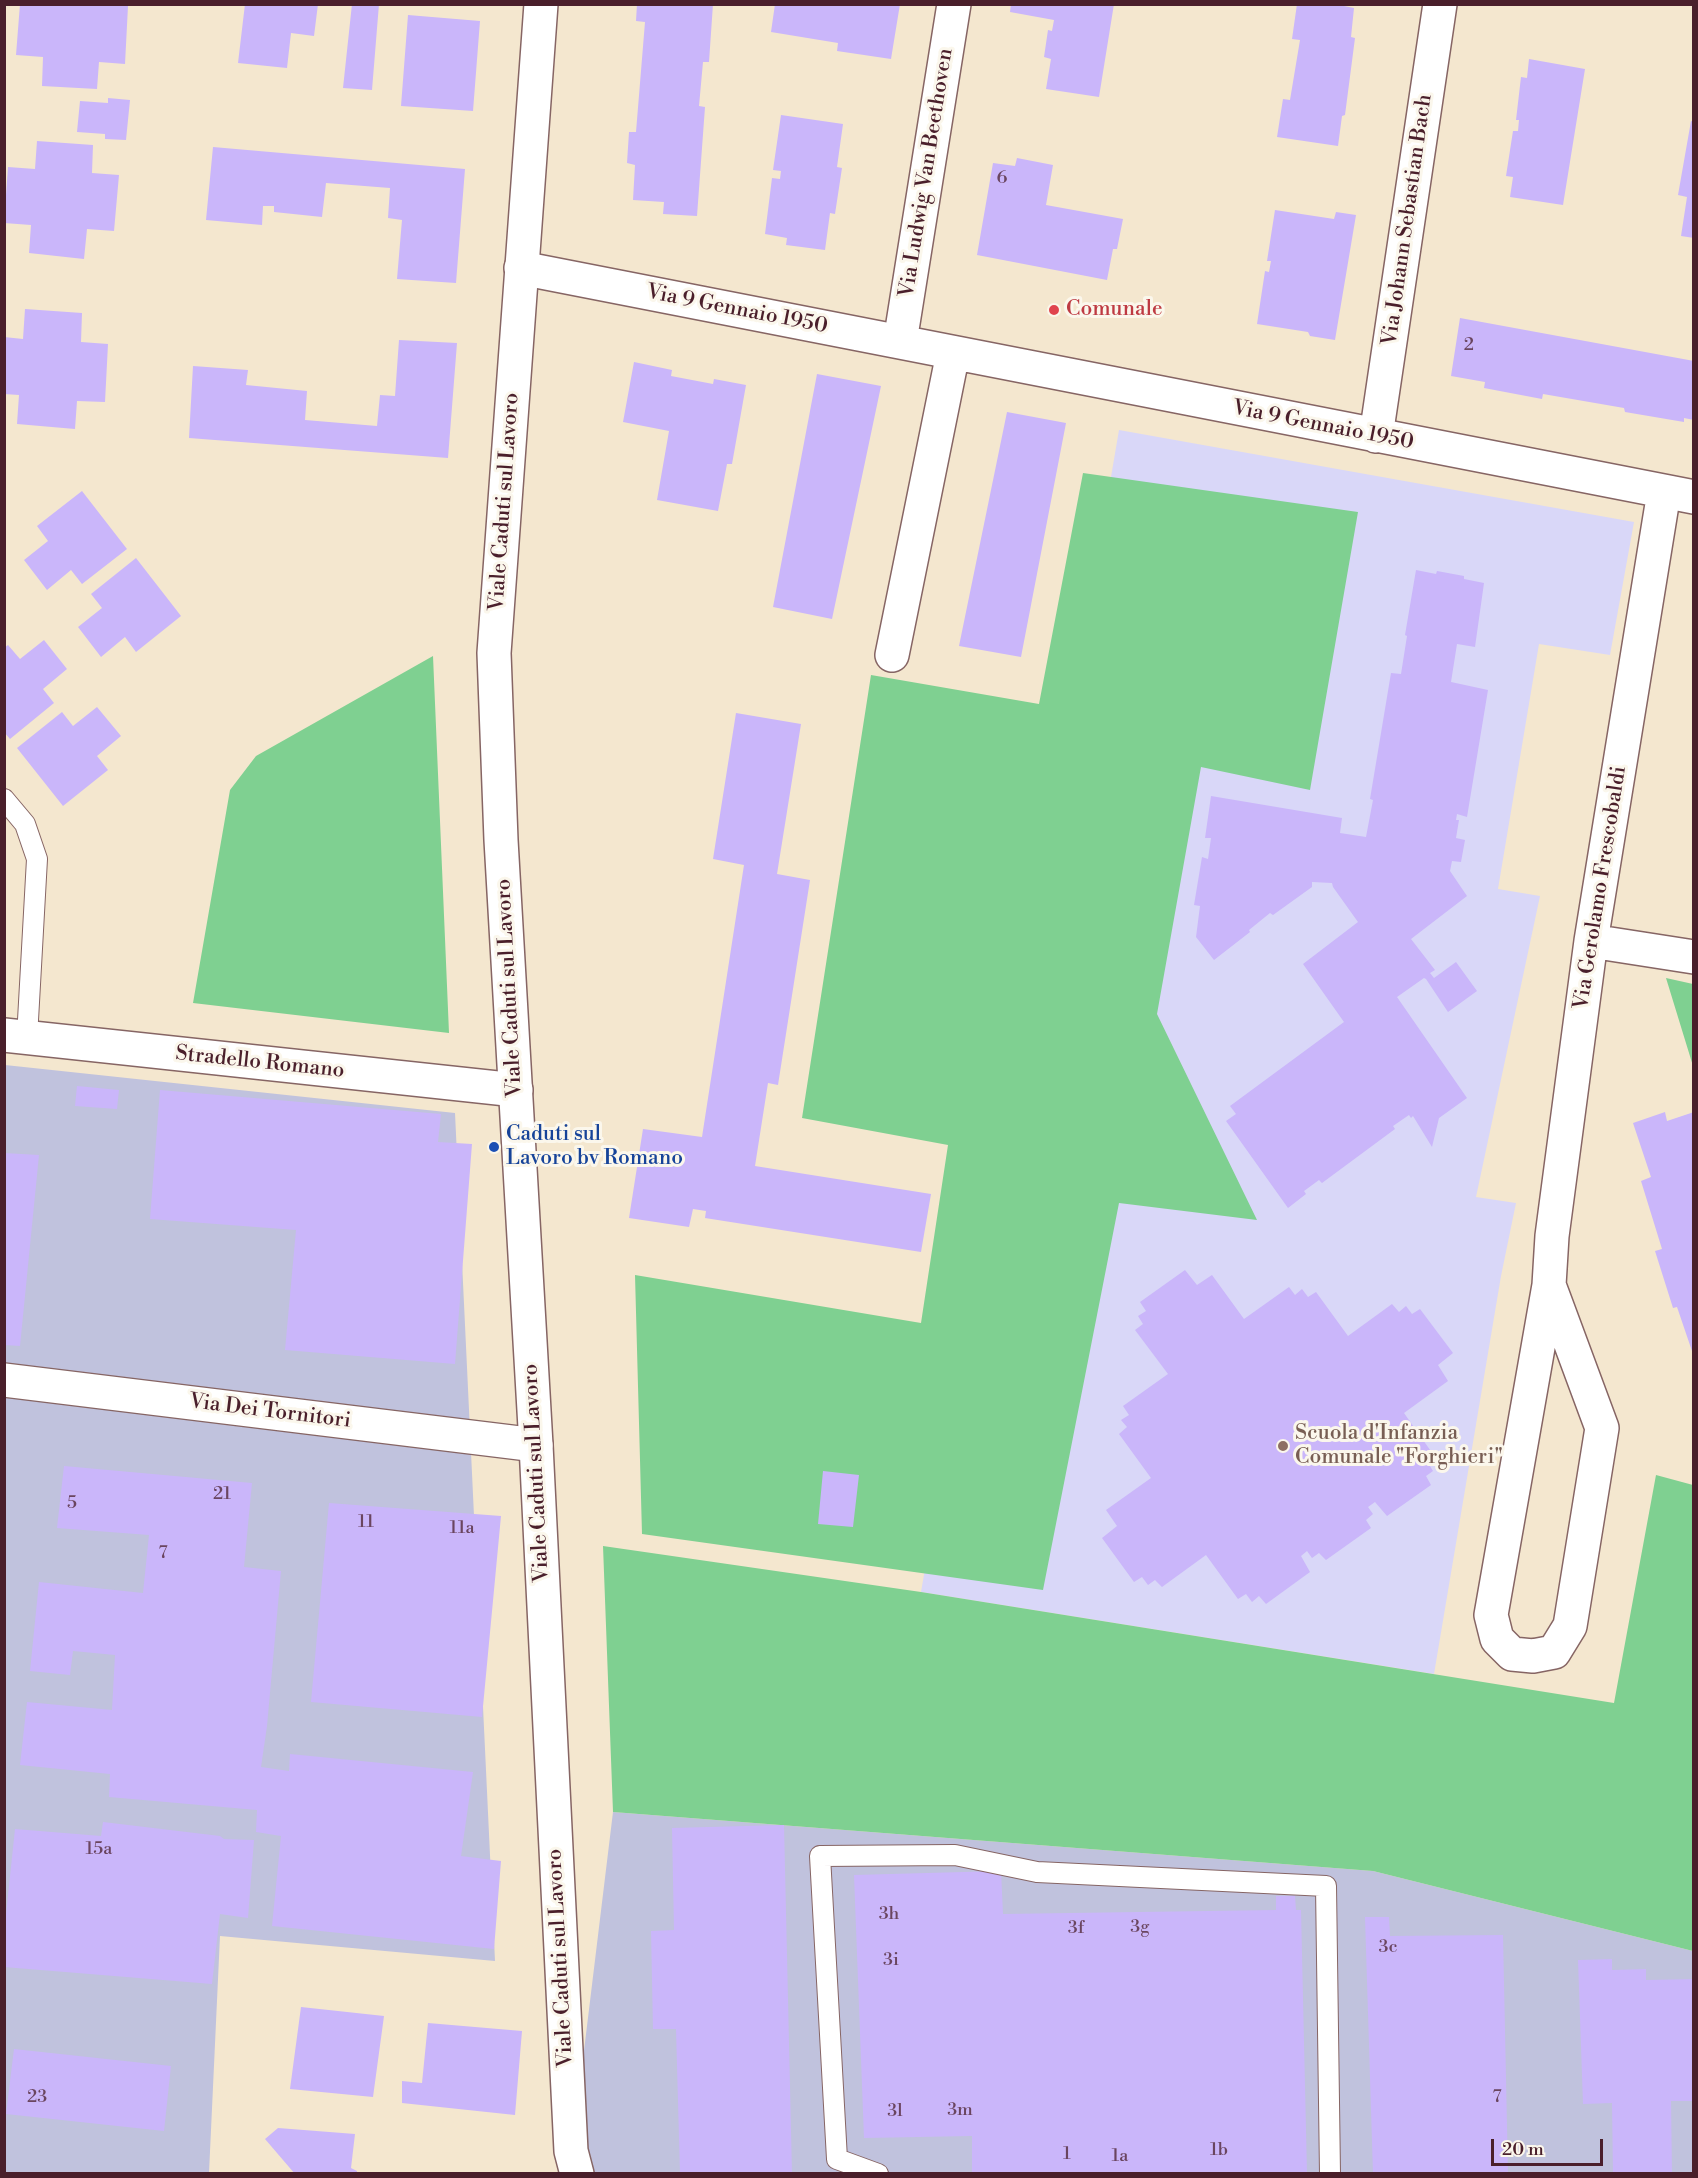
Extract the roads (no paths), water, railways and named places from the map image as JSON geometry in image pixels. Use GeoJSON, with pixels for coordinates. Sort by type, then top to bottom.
{"type":"FeatureCollection","features":[{"type":"Feature","properties":{"kind":"street","name":"Viale Caduti sul Lavoro"},"geometry":{"type":"LineString","coordinates":[[541,4],[494,653],[501,840],[536,1445],[569,2166]]}},
{"type":"Feature","properties":{"kind":"street","name":"Via Ludwig Van Beethoven"},"geometry":{"type":"LineString","coordinates":[[900,342],[954,4]]}},
{"type":"Feature","properties":{"kind":"street","name":"Via Johann Sebastian Bach"},"geometry":{"type":"LineString","coordinates":[[1376,436],[1440,4]]}},
{"type":"Feature","properties":{"kind":"street","name":"Via 9 Gennaio 1950"},"geometry":{"type":"LineString","coordinates":[[521,268],[1679,495]]}},
{"type":"Feature","properties":{"kind":"street"},"geometry":{"type":"LineString","coordinates":[[892,656],[953,353]]}},
{"type":"Feature","properties":{"kind":"street","name":"Via Gerolamo Frescobaldi"},"geometry":{"type":"LineString","coordinates":[[1549,1285],[1602,1428],[1570,1626],[1554,1652],[1533,1656],[1512,1654],[1497,1639],[1491,1615],[1549,1285],[1552,1236],[1591,941],[1679,495]]}},
{"type":"Feature","properties":{"kind":"street"},"geometry":{"type":"LineString","coordinates":[[1591,941],[1694,957]]}},
{"type":"Feature","properties":{"kind":"street","name":"Stradello Romano"},"geometry":{"type":"LineString","coordinates":[[16,1037],[516,1090]]}},
{"type":"Feature","properties":{"kind":"street","name":"Via Dei Tornitori"},"geometry":{"type":"LineString","coordinates":[[4,1380],[536,1445]]}},
{"type":"Feature","properties":{"kind":"lane"},"geometry":{"type":"LineString","coordinates":[[4,799],[25,824],[38,859],[16,1037]]}},
{"type":"Feature","properties":{"kind":"lane"},"geometry":{"type":"LineString","coordinates":[[878,2174],[837,2159],[820,1857],[955,1855],[1037,1872],[1326,1886],[1330,2174]]}},
{"type":"Feature","properties":{"kind":"place","name":"Comunale"},"geometry":{"type":"Point","coordinates":[1054,310]}},
{"type":"Feature","properties":{"kind":"place","name":"Caduti sul Lavoro bv Romano"},"geometry":{"type":"Point","coordinates":[494,1147]}},
{"type":"Feature","properties":{"kind":"place","name":"Scuola d'Infanzia Comunale \"Forghieri\""},"geometry":{"type":"Point","coordinates":[1283,1446]}}]}
